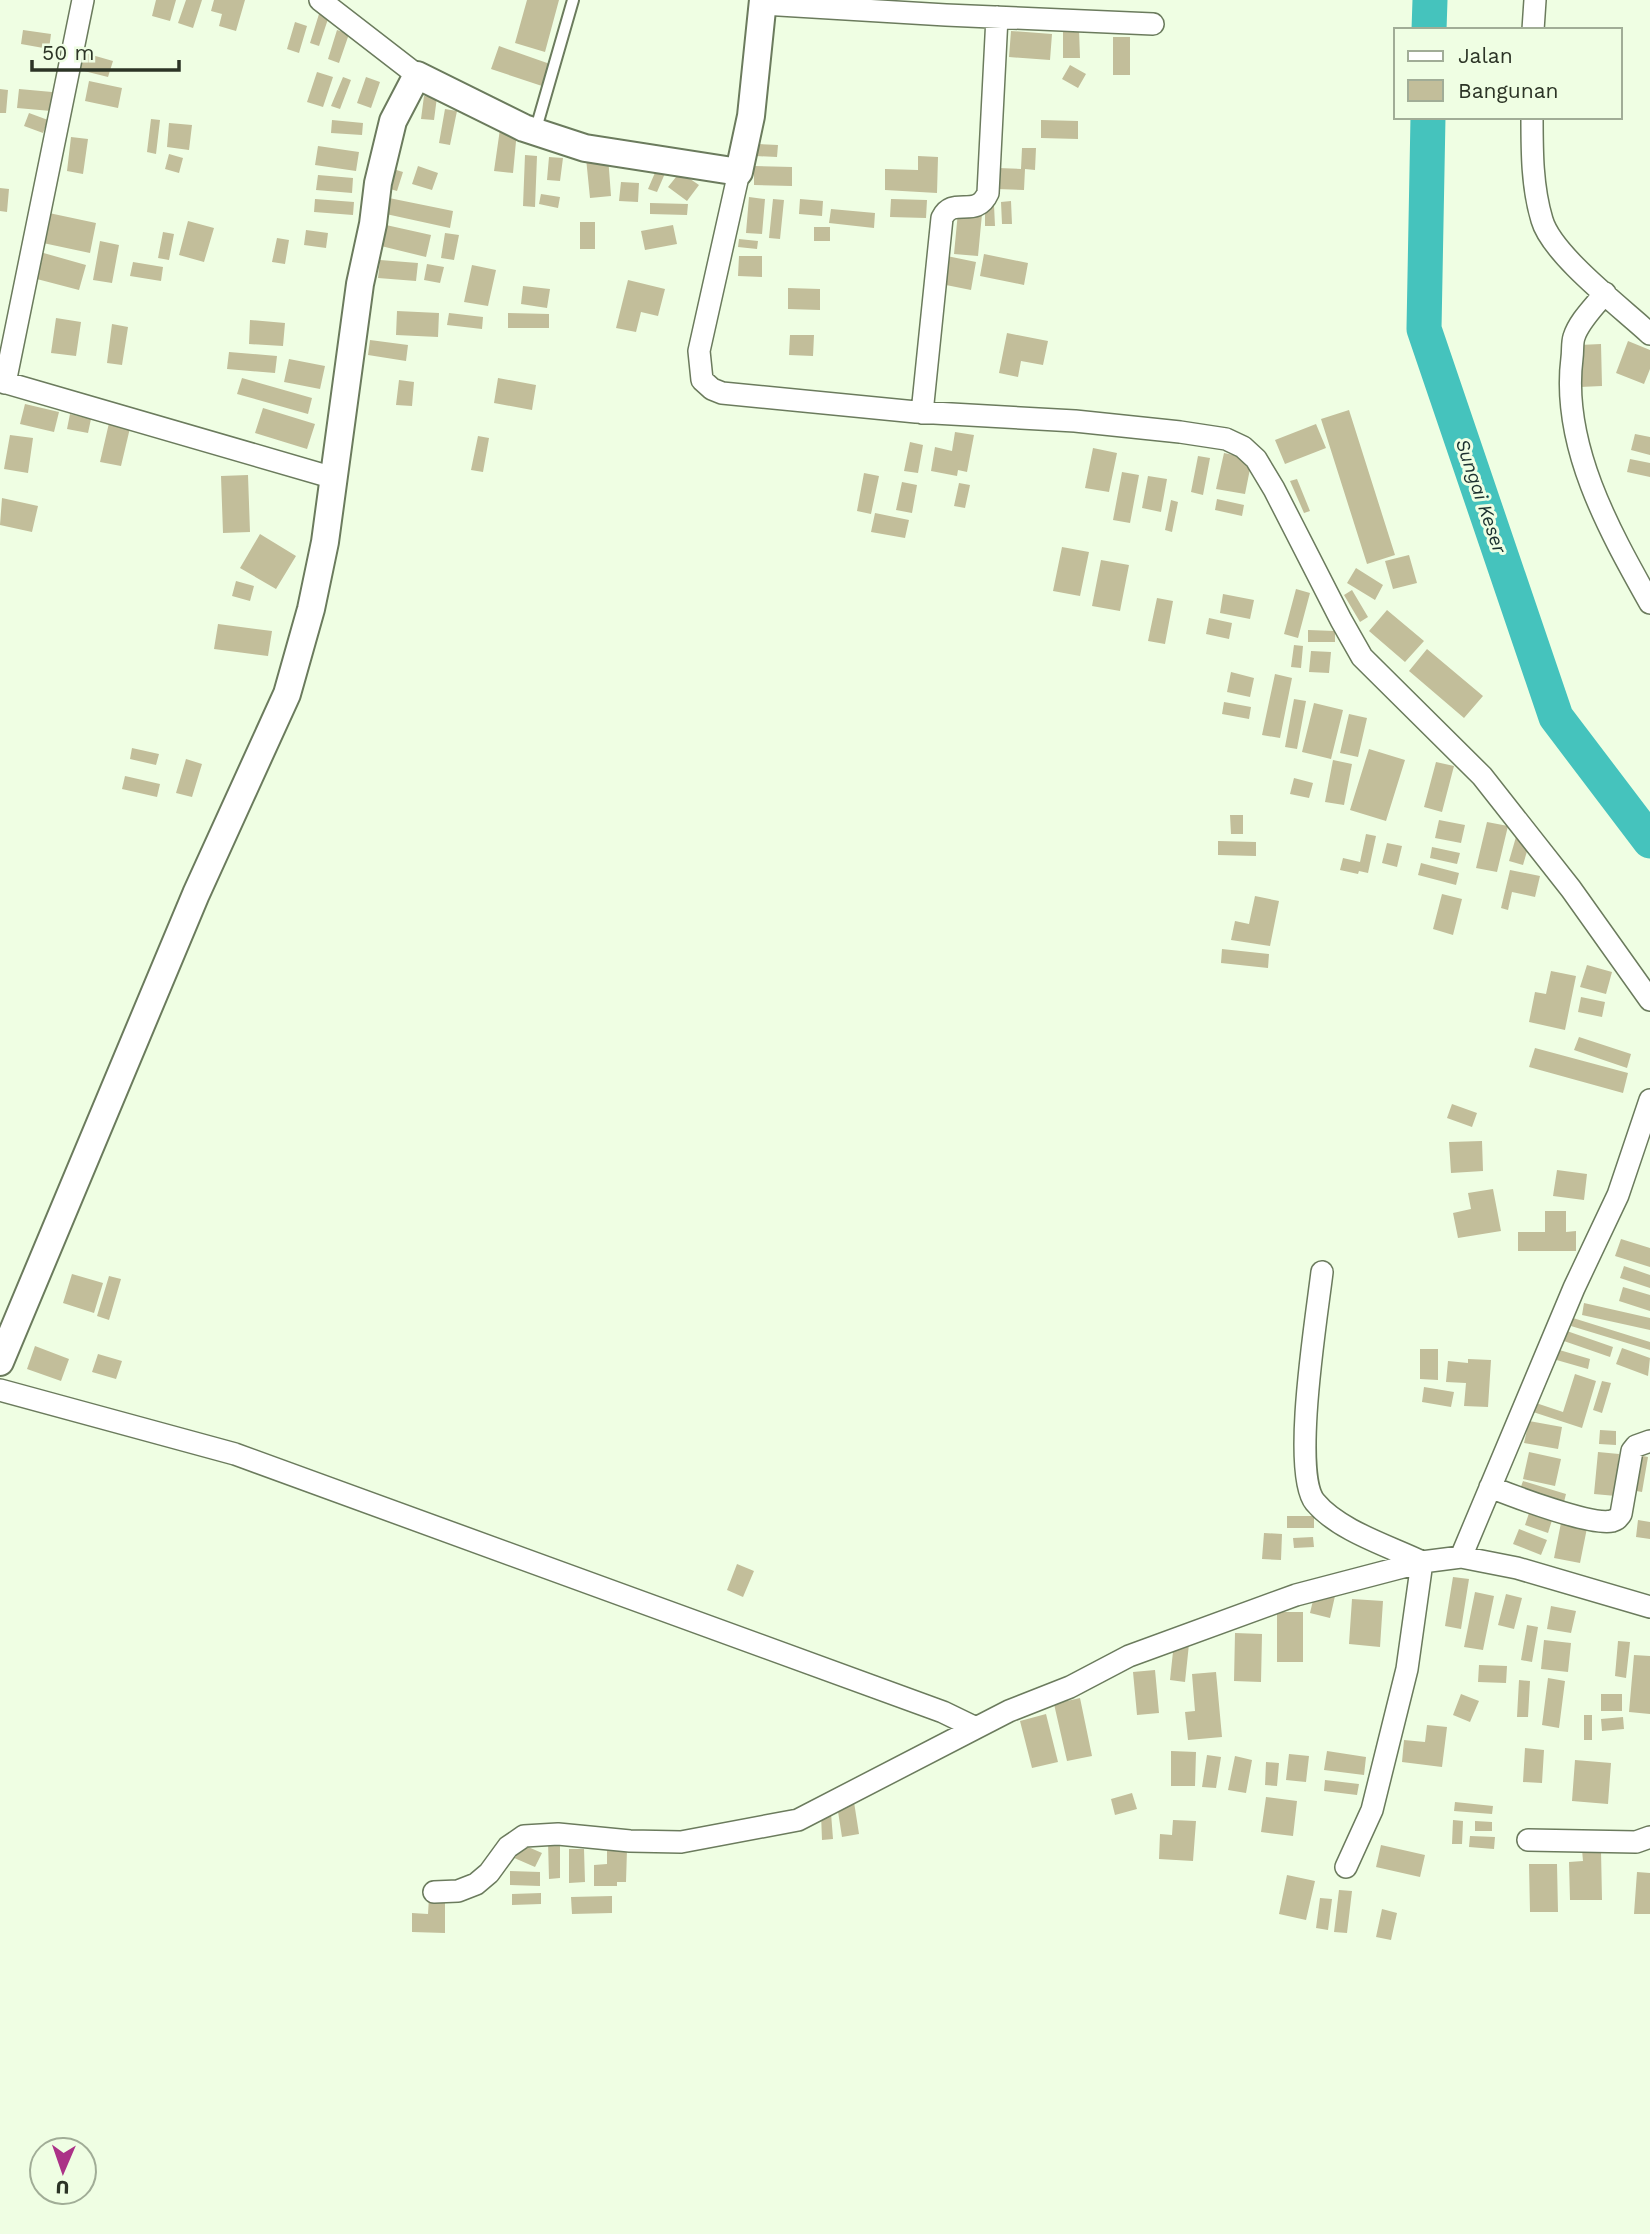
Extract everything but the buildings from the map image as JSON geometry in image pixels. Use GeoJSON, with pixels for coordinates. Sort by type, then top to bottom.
{"type":"FeatureCollection","features":[{"type":"Feature","properties":{"kind":"street"},"geometry":{"type":"LineString","coordinates":[[83,0],[3,382],[334,478]]}},
{"type":"Feature","properties":{"kind":"street"},"geometry":{"type":"LineString","coordinates":[[320,0],[417,75],[535,132],[596,150],[740,172]]}},
{"type":"Feature","properties":{"kind":"street"},"geometry":{"type":"LineString","coordinates":[[1533,28],[1535,0]]}},
{"type":"Feature","properties":{"kind":"street"},"geometry":{"type":"LineString","coordinates":[[1153,24],[997,18],[762,2],[751,116],[699,351],[702,380],[722,393],[922,412],[1075,421],[1226,439],[1243,447],[1256,459],[1274,489],[1340,620],[1362,657],[1482,776],[1571,889],[1650,1000]]}},
{"type":"Feature","properties":{"kind":"street"},"geometry":{"type":"LineString","coordinates":[[922,412],[942,218],[945,211],[951,207],[977,207],[984,202],[988,193],[997,18]]}},
{"type":"Feature","properties":{"kind":"street"},"geometry":{"type":"LineString","coordinates":[[0,1362],[191,906],[288,694],[325,542],[360,284],[373,224],[378,183],[393,121],[417,75]]}},
{"type":"Feature","properties":{"kind":"street"},"geometry":{"type":"LineString","coordinates":[[1532,119],[1532,162],[1542,223],[1565,258],[1650,334]]}},
{"type":"Feature","properties":{"kind":"street"},"geometry":{"type":"LineString","coordinates":[[1605,293],[1574,336],[1570,373],[1571,409],[1588,477],[1621,551],[1645,585],[1650,603]]}},
{"type":"Feature","properties":{"kind":"street"},"geometry":{"type":"LineString","coordinates":[[1461,1557],[1574,1288],[1618,1195],[1650,1100]]}},
{"type":"Feature","properties":{"kind":"street"},"geometry":{"type":"LineString","coordinates":[[1322,1272],[1304,1435],[1307,1484],[1313,1500],[1334,1520],[1422,1562]]}},
{"type":"Feature","properties":{"kind":"street"},"geometry":{"type":"LineString","coordinates":[[0,1390],[235,1454],[943,1712],[976,1728]]}},
{"type":"Feature","properties":{"kind":"street"},"geometry":{"type":"LineString","coordinates":[[1490,1487],[1533,1504],[1610,1522],[1621,1514],[1632,1451],[1636,1446],[1650,1441]]}},
{"type":"Feature","properties":{"kind":"street"},"geometry":{"type":"LineString","coordinates":[[434,1892],[458,1891],[476,1884],[489,1873],[508,1847],[524,1836],[558,1834],[630,1841],[681,1842],[798,1820],[1018,1707],[1070,1687],[1129,1656],[1296,1595],[1422,1562],[1461,1557],[1517,1568],[1650,1606]]}},
{"type":"Feature","properties":{"kind":"street"},"geometry":{"type":"LineString","coordinates":[[1346,1867],[1372,1810],[1407,1669],[1422,1562]]}},
{"type":"Feature","properties":{"kind":"street"},"geometry":{"type":"LineString","coordinates":[[1528,1839],[1636,1842],[1650,1837]]}},
{"type":"Feature","properties":{"kind":"lane"},"geometry":{"type":"LineString","coordinates":[[535,132],[573,0]]}},
{"type":"Feature","properties":{"kind":"waterway","name":"Sungai Keser"},"geometry":{"type":"LineString","coordinates":[[1429,28],[1430,0]]}},
{"type":"Feature","properties":{"kind":"waterway","name":"Sungai Keser"},"geometry":{"type":"LineString","coordinates":[[1428,119],[1424,329],[1556,717],[1650,841]]}}]}
